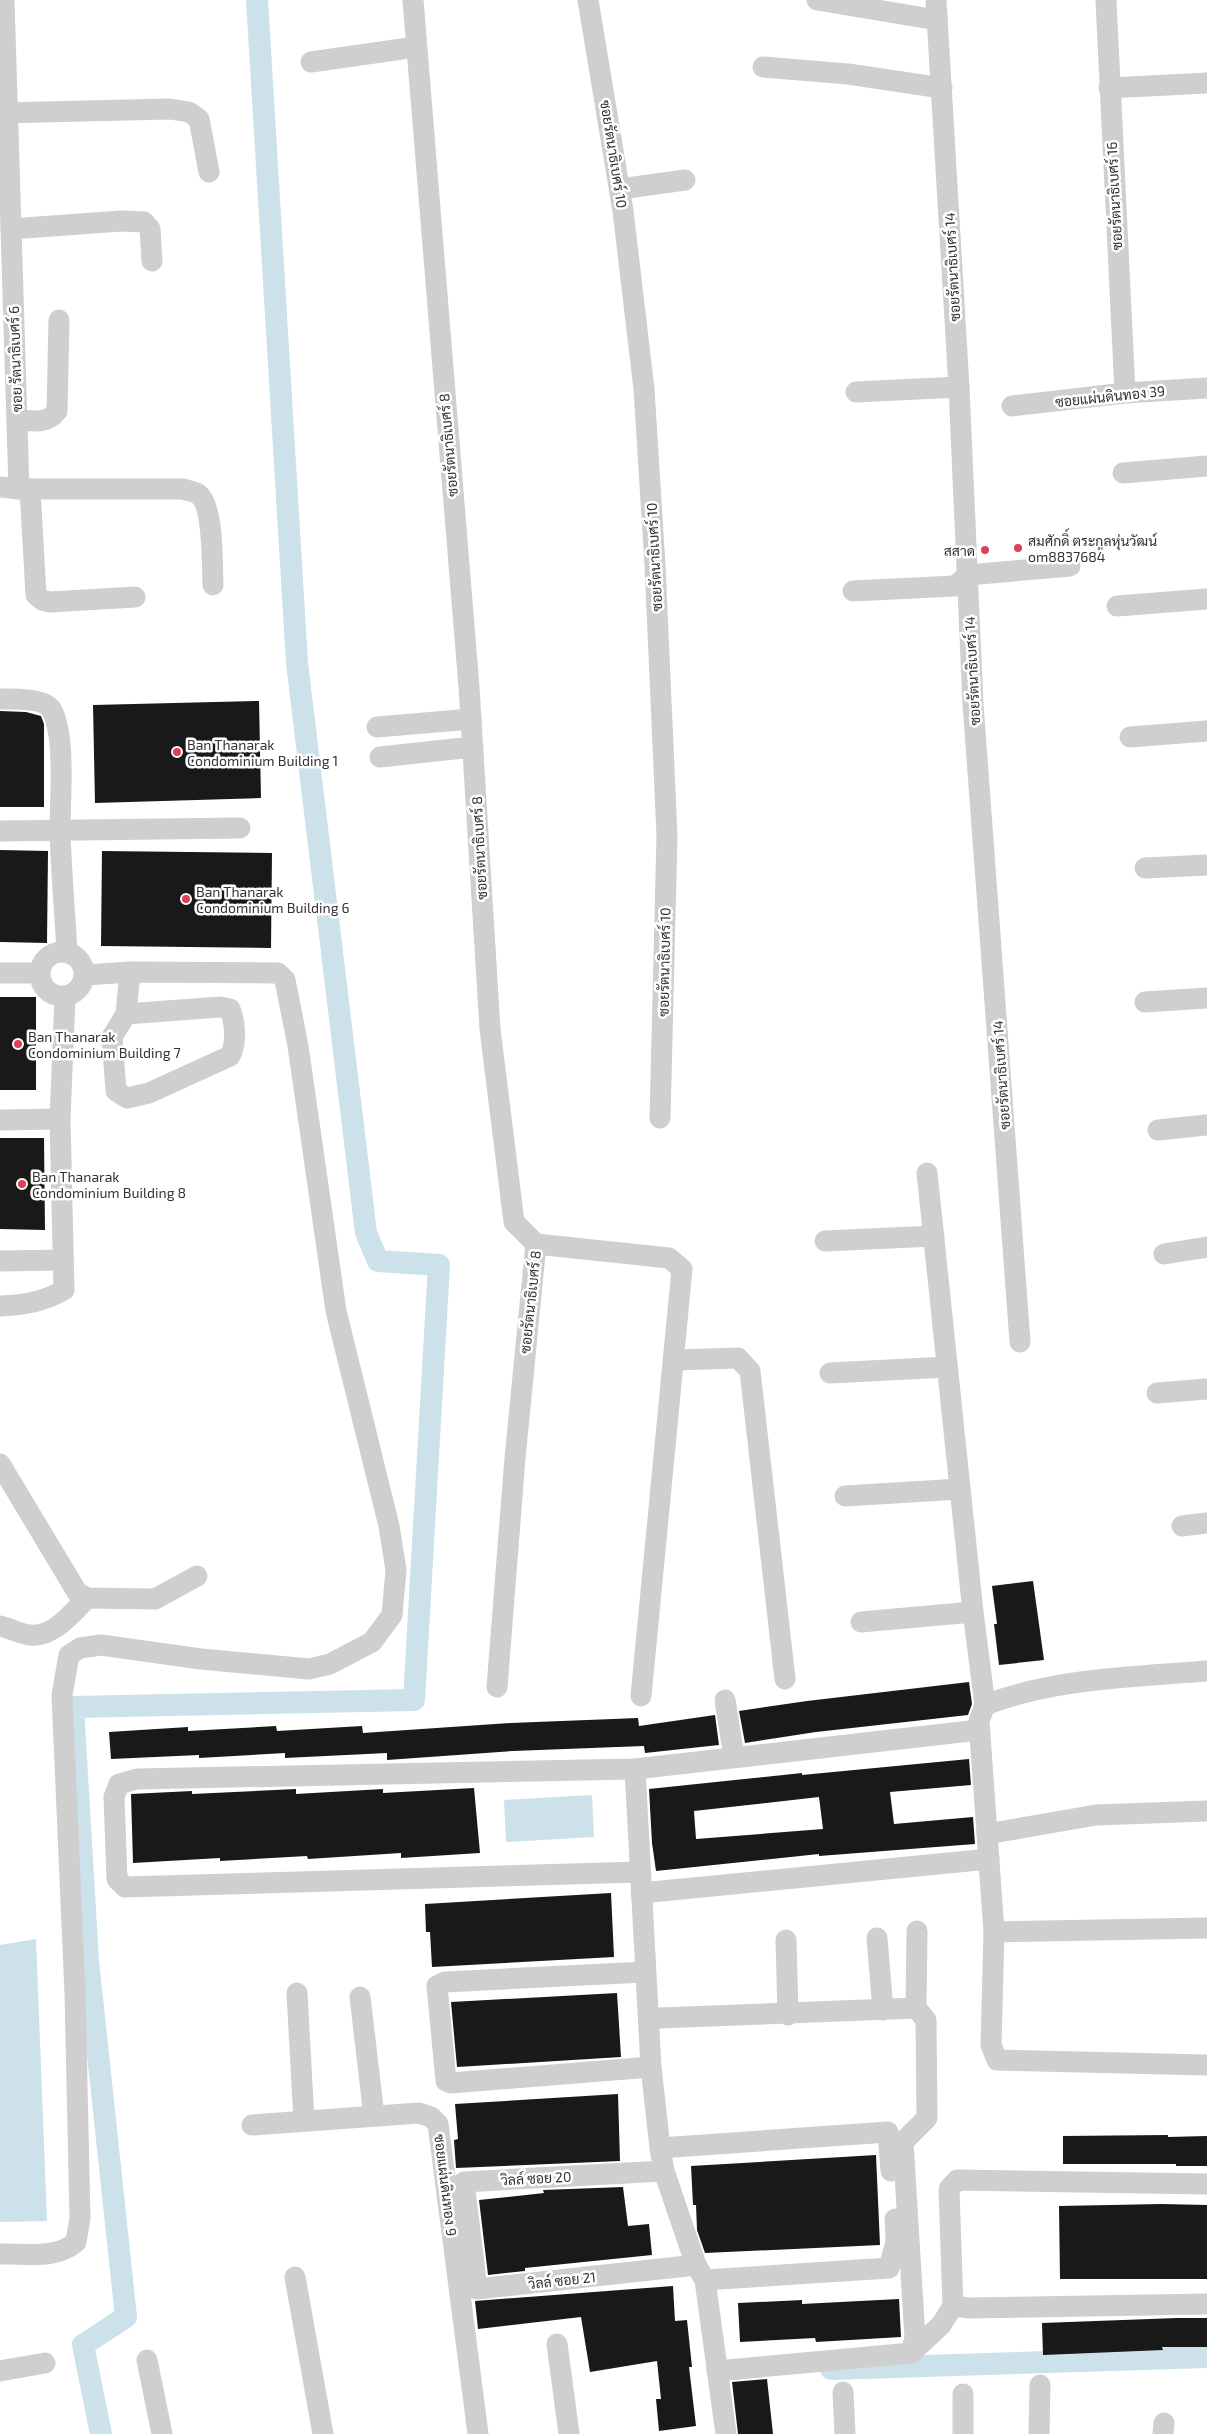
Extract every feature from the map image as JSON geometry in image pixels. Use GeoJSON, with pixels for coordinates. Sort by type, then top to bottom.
{"type":"FeatureCollection","features":[{"type":"Feature","properties":{"kind":"street","name":"ซอย รัตนาธิเบศร์ 6"},"geometry":{"type":"LineString","coordinates":[[4,0],[5,172],[11,229],[6,271],[8,397],[17,419],[16,488],[36,595],[50,602],[135,597]]}},
{"type":"Feature","properties":{"kind":"street","name":"ซอยรัตนาธิเบศร์ 8"},"geometry":{"type":"LineString","coordinates":[[412,0],[471,719],[490,1030],[514,1222],[536,1244],[515,1458],[497,1687]]}},
{"type":"Feature","properties":{"kind":"street","name":"ซอยรัตนาธิเบศร์ 10"},"geometry":{"type":"LineString","coordinates":[[588,0],[620,189],[644,389],[655,565],[667,836],[660,1118]]}},
{"type":"Feature","properties":{"kind":"street"},"geometry":{"type":"LineString","coordinates":[[817,0],[936,10]]}},
{"type":"Feature","properties":{"kind":"street","name":"ซอยรัตนาธิเบศร์ 16"},"geometry":{"type":"LineString","coordinates":[[1106,0],[1125,393]]}},
{"type":"Feature","properties":{"kind":"street","name":"ซอยรัตนาธิเบศร์ 14"},"geometry":{"type":"LineString","coordinates":[[936,10],[958,387],[973,704],[1020,1342]]}},
{"type":"Feature","properties":{"kind":"street"},"geometry":{"type":"LineString","coordinates":[[311,62],[416,47]]}},
{"type":"Feature","properties":{"kind":"street"},"geometry":{"type":"LineString","coordinates":[[763,67],[848,74],[942,88]]}},
{"type":"Feature","properties":{"kind":"street"},"geometry":{"type":"LineString","coordinates":[[1109,88],[1207,83]]}},
{"type":"Feature","properties":{"kind":"street"},"geometry":{"type":"LineString","coordinates":[[4,113],[170,109],[189,112],[200,119],[209,172]]}},
{"type":"Feature","properties":{"kind":"street"},"geometry":{"type":"LineString","coordinates":[[620,189],[685,180]]}},
{"type":"Feature","properties":{"kind":"street"},"geometry":{"type":"LineString","coordinates":[[11,229],[121,221],[144,222],[150,228],[152,261]]}},
{"type":"Feature","properties":{"kind":"street"},"geometry":{"type":"LineString","coordinates":[[17,419],[39,422],[48,420],[57,411],[58,320]]}},
{"type":"Feature","properties":{"kind":"street"},"geometry":{"type":"LineString","coordinates":[[856,392],[958,387]]}},
{"type":"Feature","properties":{"kind":"street","name":"ซอยแผ่นดินทอง 39"},"geometry":{"type":"LineString","coordinates":[[1012,406],[1125,393],[1207,388]]}},
{"type":"Feature","properties":{"kind":"street"},"geometry":{"type":"LineString","coordinates":[[1123,473],[1207,466]]}},
{"type":"Feature","properties":{"kind":"street"},"geometry":{"type":"LineString","coordinates":[[16,488],[183,490],[198,493],[204,501],[210,524],[213,585]]}},
{"type":"Feature","properties":{"kind":"street"},"geometry":{"type":"LineString","coordinates":[[853,591],[955,586],[968,576],[1070,566]]}},
{"type":"Feature","properties":{"kind":"street"},"geometry":{"type":"LineString","coordinates":[[1116,606],[1207,599]]}},
{"type":"Feature","properties":{"kind":"street"},"geometry":{"type":"LineString","coordinates":[[0,699],[41,702],[50,708],[57,725],[61,766],[60,831],[67,953]]}},
{"type":"Feature","properties":{"kind":"street"},"geometry":{"type":"LineString","coordinates":[[377,727],[471,719]]}},
{"type":"Feature","properties":{"kind":"street"},"geometry":{"type":"LineString","coordinates":[[1130,737],[1207,730]]}},
{"type":"Feature","properties":{"kind":"street"},"geometry":{"type":"LineString","coordinates":[[380,757],[473,747]]}},
{"type":"Feature","properties":{"kind":"street"},"geometry":{"type":"LineString","coordinates":[[0,832],[240,828]]}},
{"type":"Feature","properties":{"kind":"street"},"geometry":{"type":"LineString","coordinates":[[1145,868],[1207,865]]}},
{"type":"Feature","properties":{"kind":"street"},"geometry":{"type":"LineString","coordinates":[[67,953],[80,961],[85,976],[79,989],[65,996],[50,993],[41,981],[40,974],[46,959],[52,954],[67,953]]}},
{"type":"Feature","properties":{"kind":"street"},"geometry":{"type":"LineString","coordinates":[[0,2254],[65,2252],[76,2242],[80,2218],[75,1994],[62,1695],[69,1655],[80,1648],[101,1645],[201,1659],[309,1668],[330,1664],[372,1642],[392,1615],[395,1596],[396,1570],[389,1526],[336,1311],[298,1046],[285,980],[278,973],[130,972],[85,976]]}},
{"type":"Feature","properties":{"kind":"street"},"geometry":{"type":"LineString","coordinates":[[126,1014],[202,1008],[230,1009],[233,1017],[233,1051],[230,1056],[149,1093],[128,1098],[116,1091],[112,1037],[126,1014],[130,972]]}},
{"type":"Feature","properties":{"kind":"street"},"geometry":{"type":"LineString","coordinates":[[0,973],[40,974]]}},
{"type":"Feature","properties":{"kind":"street"},"geometry":{"type":"LineString","coordinates":[[0,1306],[22,1305],[48,1300],[64,1290],[60,1119],[65,996]]}},
{"type":"Feature","properties":{"kind":"street"},"geometry":{"type":"LineString","coordinates":[[1145,1002],[1207,998]]}},
{"type":"Feature","properties":{"kind":"street"},"geometry":{"type":"LineString","coordinates":[[0,1120],[60,1119]]}},
{"type":"Feature","properties":{"kind":"street"},"geometry":{"type":"LineString","coordinates":[[1158,1130],[1207,1125]]}},
{"type":"Feature","properties":{"kind":"street"},"geometry":{"type":"LineString","coordinates":[[927,1173],[973,1612],[985,1705],[978,1721],[994,1932],[991,2045],[997,2060],[1207,2065]]}},
{"type":"Feature","properties":{"kind":"street"},"geometry":{"type":"LineString","coordinates":[[825,1241],[934,1236]]}},
{"type":"Feature","properties":{"kind":"street"},"geometry":{"type":"LineString","coordinates":[[536,1244],[669,1258],[682,1269],[641,1696]]}},
{"type":"Feature","properties":{"kind":"street"},"geometry":{"type":"LineString","coordinates":[[1164,1254],[1207,1248]]}},
{"type":"Feature","properties":{"kind":"street"},"geometry":{"type":"LineString","coordinates":[[0,1261],[63,1260]]}},
{"type":"Feature","properties":{"kind":"street"},"geometry":{"type":"LineString","coordinates":[[674,1360],[738,1358],[750,1371],[785,1679]]}},
{"type":"Feature","properties":{"kind":"street"},"geometry":{"type":"LineString","coordinates":[[830,1373],[948,1367]]}},
{"type":"Feature","properties":{"kind":"street"},"geometry":{"type":"LineString","coordinates":[[1157,1393],[1207,1389]]}},
{"type":"Feature","properties":{"kind":"street"},"geometry":{"type":"LineString","coordinates":[[0,1464],[76,1592],[87,1598],[154,1599],[197,1576]]}},
{"type":"Feature","properties":{"kind":"street"},"geometry":{"type":"LineString","coordinates":[[845,1496],[960,1489]]}},
{"type":"Feature","properties":{"kind":"street"},"geometry":{"type":"LineString","coordinates":[[1182,1526],[1207,1522]]}},
{"type":"Feature","properties":{"kind":"street"},"geometry":{"type":"LineString","coordinates":[[0,1626],[31,1635],[45,1632],[61,1623],[87,1598]]}},
{"type":"Feature","properties":{"kind":"street"},"geometry":{"type":"LineString","coordinates":[[861,1622],[973,1612]]}},
{"type":"Feature","properties":{"kind":"street"},"geometry":{"type":"LineString","coordinates":[[985,1705],[999,1699],[1072,1683],[1207,1671]]}},
{"type":"Feature","properties":{"kind":"street"},"geometry":{"type":"LineString","coordinates":[[725,1700],[734,1757]]}},
{"type":"Feature","properties":{"kind":"street"},"geometry":{"type":"LineString","coordinates":[[979,1730],[634,1768],[137,1779],[119,1784],[114,1797],[117,1879],[125,1886],[640,1882],[989,1859]]}},
{"type":"Feature","properties":{"kind":"street"},"geometry":{"type":"LineString","coordinates":[[634,1768],[651,2067],[660,2148],[664,2171],[701,2272],[726,2434]]}},
{"type":"Feature","properties":{"kind":"street"},"geometry":{"type":"LineString","coordinates":[[987,1834],[1096,1815],[1207,1811]]}},
{"type":"Feature","properties":{"kind":"street"},"geometry":{"type":"LineString","coordinates":[[994,1932],[1207,1928]]}},
{"type":"Feature","properties":{"kind":"street"},"geometry":{"type":"LineString","coordinates":[[911,2353],[915,2338],[903,2142],[927,2118],[926,2020],[916,2008],[917,1931]]}},
{"type":"Feature","properties":{"kind":"street"},"geometry":{"type":"LineString","coordinates":[[877,1938],[883,2010]]}},
{"type":"Feature","properties":{"kind":"street"},"geometry":{"type":"LineString","coordinates":[[786,1940],[788,2015]]}},
{"type":"Feature","properties":{"kind":"street"},"geometry":{"type":"LineString","coordinates":[[645,1972],[446,1982],[438,1986],[446,2081],[451,2083],[651,2067]]}},
{"type":"Feature","properties":{"kind":"street"},"geometry":{"type":"LineString","coordinates":[[297,1993],[304,2121]]}},
{"type":"Feature","properties":{"kind":"street"},"geometry":{"type":"LineString","coordinates":[[360,1997],[374,2116]]}},
{"type":"Feature","properties":{"kind":"street"},"geometry":{"type":"LineString","coordinates":[[659,2018],[788,2015],[916,2008]]}},
{"type":"Feature","properties":{"kind":"street","name":"ซอยแผ่นดินทอง 9"},"geometry":{"type":"LineString","coordinates":[[252,2125],[419,2113],[431,2116],[438,2124],[478,2434]]}},
{"type":"Feature","properties":{"kind":"street"},"geometry":{"type":"LineString","coordinates":[[660,2148],[888,2132],[896,2242],[890,2268],[701,2272]]}},
{"type":"Feature","properties":{"kind":"street","name":"วิลล์ ซอย 20"},"geometry":{"type":"LineString","coordinates":[[472,2238],[464,2182],[664,2171]]}},
{"type":"Feature","properties":{"kind":"street"},"geometry":{"type":"LineString","coordinates":[[717,2371],[911,2353],[942,2325],[953,2306],[949,2189],[957,2180],[1207,2184]]}},
{"type":"Feature","properties":{"kind":"street","name":"วิลล์ ซอย 21"},"geometry":{"type":"LineString","coordinates":[[472,2238],[478,2289],[701,2272]]}},
{"type":"Feature","properties":{"kind":"street"},"geometry":{"type":"LineString","coordinates":[[295,2277],[323,2434]]}},
{"type":"Feature","properties":{"kind":"street"},"geometry":{"type":"LineString","coordinates":[[953,2306],[969,2308],[1207,2304]]}},
{"type":"Feature","properties":{"kind":"street"},"geometry":{"type":"LineString","coordinates":[[557,2344],[569,2434]]}},
{"type":"Feature","properties":{"kind":"street"},"geometry":{"type":"LineString","coordinates":[[147,2360],[162,2434]]}},
{"type":"Feature","properties":{"kind":"street"},"geometry":{"type":"LineString","coordinates":[[0,2371],[45,2363]]}},
{"type":"Feature","properties":{"kind":"street"},"geometry":{"type":"LineString","coordinates":[[1039,2434],[1040,2385]]}},
{"type":"Feature","properties":{"kind":"street"},"geometry":{"type":"LineString","coordinates":[[843,2392],[845,2434]]}},
{"type":"Feature","properties":{"kind":"street"},"geometry":{"type":"LineString","coordinates":[[963,2394],[963,2434]]}},
{"type":"Feature","properties":{"kind":"water"},"geometry":{"type":"Polygon","coordinates":[[[592,1795],[594,1837],[506,1842],[504,1800],[592,1795]]]}},
{"type":"Feature","properties":{"kind":"water"},"geometry":{"type":"Polygon","coordinates":[[[36,1939],[47,2221],[0,2222],[0,1945],[36,1939]]]}},
{"type":"Feature","properties":{"kind":"building","name":"Ban Thanarak Condominium Building 1"},"geometry":{"type":"Polygon","coordinates":[[[259,701],[261,798],[95,803],[93,705],[259,701]]]}},
{"type":"Feature","properties":{"kind":"building"},"geometry":{"type":"Polygon","coordinates":[[[0,711],[26,712],[41,716],[44,724],[44,807],[0,807],[0,711]]]}},
{"type":"Feature","properties":{"kind":"building"},"geometry":{"type":"Polygon","coordinates":[[[0,850],[48,851],[47,943],[0,942],[0,850]]]}},
{"type":"Feature","properties":{"kind":"building","name":"Ban Thanarak Condominium Building 6"},"geometry":{"type":"Polygon","coordinates":[[[102,851],[272,853],[271,948],[101,946],[102,851]]]}},
{"type":"Feature","properties":{"kind":"building","name":"Ban Thanarak Condominium Building 7"},"geometry":{"type":"Polygon","coordinates":[[[0,997],[36,997],[36,1090],[0,1090],[0,997]]]}},
{"type":"Feature","properties":{"kind":"building","name":"Ban Thanarak Condominium Building 8"},"geometry":{"type":"Polygon","coordinates":[[[0,1138],[44,1138],[45,1230],[0,1229],[0,1138]]]}},
{"type":"Feature","properties":{"kind":"building"},"geometry":{"type":"Polygon","coordinates":[[[1033,1581],[1044,1660],[999,1665],[994,1624],[997,1624],[992,1586],[1033,1581]]]}},
{"type":"Feature","properties":{"kind":"building"},"geometry":{"type":"Polygon","coordinates":[[[969,1682],[972,1704],[968,1715],[816,1732],[745,1743],[739,1711],[969,1682]]]}},
{"type":"Feature","properties":{"kind":"building"},"geometry":{"type":"Polygon","coordinates":[[[715,1715],[719,1745],[645,1753],[644,1746],[513,1751],[387,1760],[387,1753],[285,1758],[285,1753],[199,1758],[199,1755],[111,1759],[109,1732],[188,1727],[188,1731],[276,1726],[277,1731],[362,1726],[363,1733],[511,1723],[638,1718],[639,1726],[715,1715]]]}},
{"type":"Feature","properties":{"kind":"building"},"geometry":{"type":"Polygon","coordinates":[[[969,1759],[971,1785],[890,1792],[894,1824],[973,1817],[975,1844],[819,1856],[819,1854],[656,1871],[652,1843],[649,1789],[802,1773],[802,1775],[969,1759]],[[819,1797],[694,1811],[696,1839],[823,1829],[819,1797]]]}},
{"type":"Feature","properties":{"kind":"building"},"geometry":{"type":"Polygon","coordinates":[[[474,1788],[480,1853],[401,1858],[401,1853],[308,1859],[307,1856],[133,1863],[131,1794],[192,1791],[192,1794],[296,1789],[296,1794],[383,1789],[383,1793],[474,1788]]]}},
{"type":"Feature","properties":{"kind":"building"},"geometry":{"type":"Polygon","coordinates":[[[611,1893],[614,1957],[432,1967],[430,1932],[426,1932],[425,1904],[611,1893]]]}},
{"type":"Feature","properties":{"kind":"building"},"geometry":{"type":"Polygon","coordinates":[[[617,1993],[621,2057],[457,2067],[451,2002],[617,1993]]]}},
{"type":"Feature","properties":{"kind":"building"},"geometry":{"type":"Polygon","coordinates":[[[618,2094],[620,2161],[456,2168],[454,2140],[458,2139],[455,2104],[618,2094]]]}},
{"type":"Feature","properties":{"kind":"building"},"geometry":{"type":"Polygon","coordinates":[[[1168,2135],[1168,2137],[1207,2136],[1207,2166],[1176,2166],[1176,2164],[1063,2164],[1063,2136],[1168,2135]]]}},
{"type":"Feature","properties":{"kind":"building"},"geometry":{"type":"Polygon","coordinates":[[[876,2155],[880,2245],[705,2253],[697,2230],[696,2205],[693,2205],[691,2166],[876,2155]]]}},
{"type":"Feature","properties":{"kind":"building"},"geometry":{"type":"Polygon","coordinates":[[[623,2187],[628,2226],[649,2224],[652,2255],[525,2268],[525,2271],[488,2275],[479,2200],[544,2193],[543,2190],[623,2187]]]}},
{"type":"Feature","properties":{"kind":"building"},"geometry":{"type":"Polygon","coordinates":[[[1207,2205],[1207,2279],[1060,2279],[1059,2206],[1207,2205]]]}},
{"type":"Feature","properties":{"kind":"building"},"geometry":{"type":"Polygon","coordinates":[[[673,2286],[675,2321],[687,2320],[692,2367],[689,2367],[696,2426],[659,2431],[656,2399],[661,2399],[657,2361],[590,2372],[581,2317],[478,2329],[475,2301],[673,2286]]]}},
{"type":"Feature","properties":{"kind":"building"},"geometry":{"type":"Polygon","coordinates":[[[899,2299],[901,2337],[816,2342],[815,2338],[740,2342],[738,2303],[802,2300],[802,2304],[899,2299]]]}},
{"type":"Feature","properties":{"kind":"building"},"geometry":{"type":"Polygon","coordinates":[[[1207,2318],[1207,2347],[1162,2347],[1163,2350],[1043,2355],[1042,2323],[1207,2318]]]}},
{"type":"Feature","properties":{"kind":"building"},"geometry":{"type":"Polygon","coordinates":[[[767,2379],[773,2434],[738,2434],[732,2382],[767,2379]]]}},
{"type":"Feature","properties":{"kind":"waterway"},"geometry":{"type":"LineString","coordinates":[[101,2434],[83,2345],[126,2317],[88,1961],[73,1707],[414,1700],[439,1265],[378,1261],[366,1233],[297,663],[257,0]]}},
{"type":"Feature","properties":{"kind":"waterway"},"geometry":{"type":"LineString","coordinates":[[831,2369],[1207,2357]]}},
{"type":"Feature","properties":{"kind":"place","name":"สมศักดิ์ ตระกูลหุ่นวัฒน์ om8837684"},"geometry":{"type":"Point","coordinates":[1018,548]}},
{"type":"Feature","properties":{"kind":"place","name":"สสาด"},"geometry":{"type":"Point","coordinates":[985,550]}},
{"type":"Feature","properties":{"kind":"place","name":"Ban Thanarak Condominium Building 1"},"geometry":{"type":"Point","coordinates":[177,752]}},
{"type":"Feature","properties":{"kind":"place","name":"Ban Thanarak Condominium Building 6"},"geometry":{"type":"Point","coordinates":[186,899]}},
{"type":"Feature","properties":{"kind":"place","name":"Ban Thanarak Condominium Building 7"},"geometry":{"type":"Point","coordinates":[18,1044]}},
{"type":"Feature","properties":{"kind":"place","name":"Ban Thanarak Condominium Building 8"},"geometry":{"type":"Point","coordinates":[22,1184]}}]}
